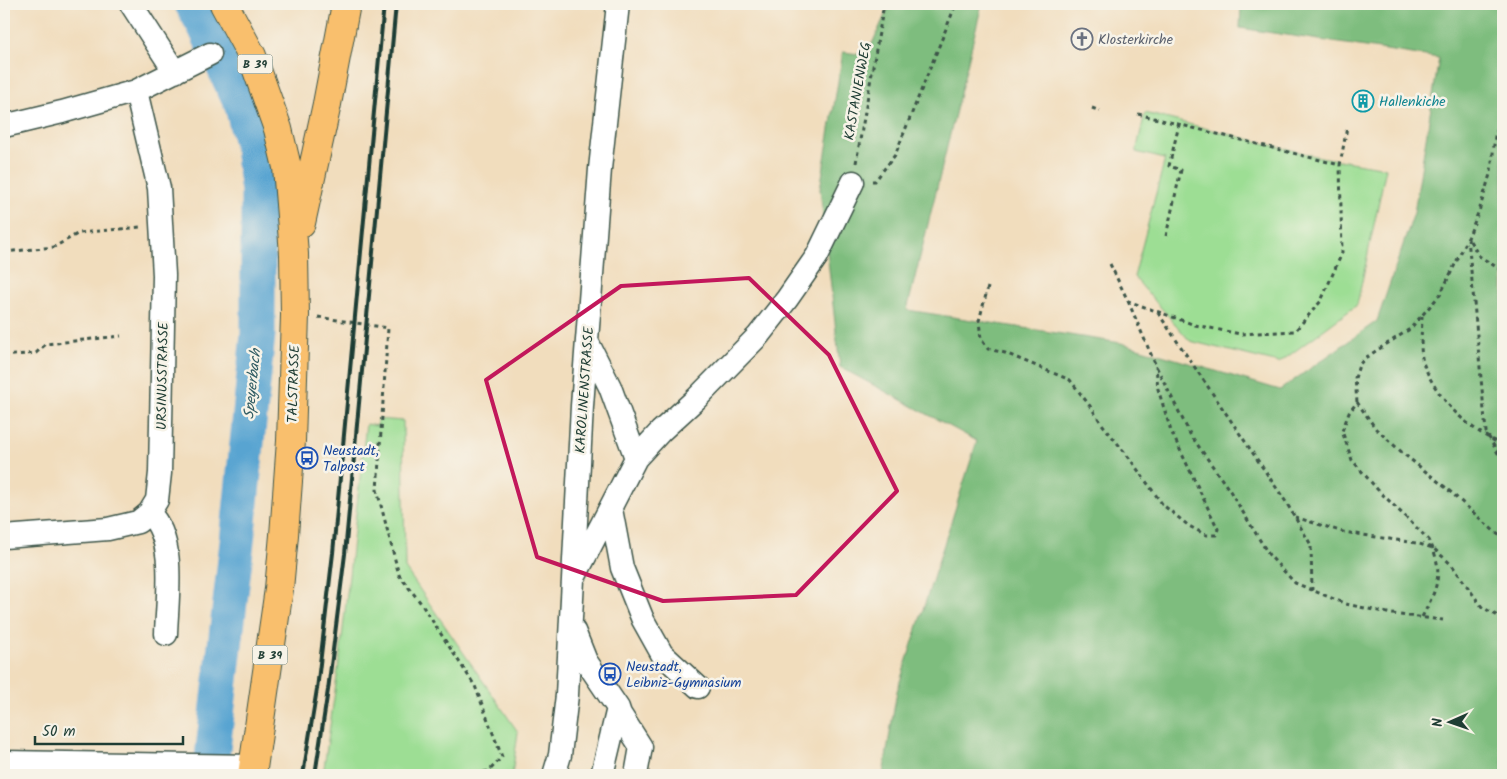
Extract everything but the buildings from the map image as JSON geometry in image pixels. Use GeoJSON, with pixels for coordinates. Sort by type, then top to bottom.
{"type":"FeatureCollection","features":[{"type":"Feature","properties":{"kind":"main road","name":"TALSTRASSE"},"geometry":{"type":"LineString","coordinates":[[224,4],[252,56],[278,129],[288,175],[294,254],[295,315],[289,475],[279,589],[253,770]]}},
{"type":"Feature","properties":{"kind":"main road"},"geometry":{"type":"LineString","coordinates":[[294,254],[327,104],[346,4]]}},
{"type":"Feature","properties":{"kind":"main road"},"geometry":{"type":"LineString","coordinates":[[278,129],[307,123],[325,110],[327,104]]}},
{"type":"Feature","properties":{"kind":"street"},"geometry":{"type":"LineString","coordinates":[[131,4],[175,72]]}},
{"type":"Feature","properties":{"kind":"street","name":"KAROLINENSTRASSE"},"geometry":{"type":"LineString","coordinates":[[554,775],[560,755],[568,695],[582,406],[600,169],[618,4]]}},
{"type":"Feature","properties":{"kind":"street"},"geometry":{"type":"LineString","coordinates":[[4,126],[136,91],[210,54]]}},
{"type":"Feature","properties":{"kind":"street","name":"URSINUSSTRASSE"},"geometry":{"type":"LineString","coordinates":[[136,91],[159,188],[164,275],[160,473],[157,500],[149,513]]}},
{"type":"Feature","properties":{"kind":"street"},"geometry":{"type":"LineString","coordinates":[[573,579],[636,458],[758,336],[817,256],[853,182]]}},
{"type":"Feature","properties":{"kind":"street"},"geometry":{"type":"LineString","coordinates":[[588,344],[610,387],[636,458]]}},
{"type":"Feature","properties":{"kind":"street"},"geometry":{"type":"LineString","coordinates":[[611,509],[622,568],[643,620],[662,654],[698,687]]}},
{"type":"Feature","properties":{"kind":"street"},"geometry":{"type":"LineString","coordinates":[[4,537],[108,529],[138,522],[149,513],[160,526],[166,546],[168,565],[166,634]]}},
{"type":"Feature","properties":{"kind":"street"},"geometry":{"type":"LineString","coordinates":[[571,623],[586,661],[618,708],[640,747],[636,775]]}},
{"type":"Feature","properties":{"kind":"street"},"geometry":{"type":"LineString","coordinates":[[602,775],[618,708]]}},
{"type":"Feature","properties":{"kind":"street"},"geometry":{"type":"LineString","coordinates":[[4,762],[213,764],[253,770]]}},
{"type":"Feature","properties":{"kind":"path","name":"KASTANIENWEG"},"geometry":{"type":"LineString","coordinates":[[853,182],[884,4]]}},
{"type":"Feature","properties":{"kind":"path"},"geometry":{"type":"LineString","coordinates":[[853,182],[875,180],[896,155],[956,4]]}},
{"type":"Feature","properties":{"kind":"path"},"geometry":{"type":"LineString","coordinates":[[1092,108],[1100,111]]}},
{"type":"Feature","properties":{"kind":"path"},"geometry":{"type":"LineString","coordinates":[[1138,114],[1340,165]]}},
{"type":"Feature","properties":{"kind":"path"},"geometry":{"type":"LineString","coordinates":[[1503,115],[1495,136],[1491,171],[1480,208],[1468,238],[1440,295],[1410,329],[1365,358],[1355,378],[1357,402],[1376,429],[1445,487],[1496,534],[1503,538]]}},
{"type":"Feature","properties":{"kind":"path"},"geometry":{"type":"LineString","coordinates":[[1166,236],[1181,170],[1170,166],[1179,125]]}},
{"type":"Feature","properties":{"kind":"path"},"geometry":{"type":"LineString","coordinates":[[1128,301],[1157,313],[1195,325],[1240,334],[1295,330],[1321,301],[1342,253],[1340,165],[1347,127]]}},
{"type":"Feature","properties":{"kind":"path"},"geometry":{"type":"LineString","coordinates":[[1495,136],[1503,152]]}},
{"type":"Feature","properties":{"kind":"path"},"geometry":{"type":"LineString","coordinates":[[4,252],[54,247],[79,233],[161,225]]}},
{"type":"Feature","properties":{"kind":"path"},"geometry":{"type":"LineString","coordinates":[[1468,238],[1478,256],[1498,268],[1503,274]]}},
{"type":"Feature","properties":{"kind":"path"},"geometry":{"type":"LineString","coordinates":[[1468,238],[1486,432],[1503,462]]}},
{"type":"Feature","properties":{"kind":"path"},"geometry":{"type":"LineString","coordinates":[[1110,264],[1156,366],[1190,434],[1230,491],[1269,556],[1294,583],[1346,604],[1392,614],[1443,620]]}},
{"type":"Feature","properties":{"kind":"path"},"geometry":{"type":"LineString","coordinates":[[988,287],[979,321],[981,339],[988,349],[1005,353],[1070,380],[1163,505],[1189,526],[1206,535],[1216,535],[1218,529],[1172,430],[1158,389],[1156,366]]}},
{"type":"Feature","properties":{"kind":"path"},"geometry":{"type":"LineString","coordinates":[[1157,313],[1294,516],[1311,546],[1312,590]]}},
{"type":"Feature","properties":{"kind":"path"},"geometry":{"type":"LineString","coordinates":[[1422,315],[1423,364],[1444,400],[1466,424],[1503,445]]}},
{"type":"Feature","properties":{"kind":"path"},"geometry":{"type":"LineString","coordinates":[[320,317],[388,328],[377,490],[399,575],[420,602],[475,686],[502,757],[489,771],[469,775]]}},
{"type":"Feature","properties":{"kind":"path"},"geometry":{"type":"LineString","coordinates":[[4,356],[36,352],[46,344],[121,336]]}},
{"type":"Feature","properties":{"kind":"path"},"geometry":{"type":"LineString","coordinates":[[1357,402],[1349,414],[1342,431],[1352,460],[1376,489],[1429,540],[1433,548],[1439,574],[1435,593],[1422,617]]}},
{"type":"Feature","properties":{"kind":"path"},"geometry":{"type":"LineString","coordinates":[[1294,516],[1343,532],[1416,543],[1433,548],[1452,565],[1482,607],[1503,619]]}},
{"type":"Feature","properties":{"kind":"highlighted area"},"geometry":{"type":"Polygon","coordinates":[[[749,278],[829,355],[897,491],[796,595],[663,601],[537,557],[486,380],[621,286],[749,278]]]}},
{"type":"Feature","properties":{"kind":"green space"},"geometry":{"type":"Polygon","coordinates":[[[890,4],[982,4],[907,310],[1121,343],[1280,390],[1377,321],[1414,213],[1439,58],[1240,28],[1241,4],[1503,4],[1503,775],[883,775],[897,691],[977,441],[840,367],[820,189],[843,52],[867,55],[890,4]]]}},
{"type":"Feature","properties":{"kind":"green space"},"geometry":{"type":"Polygon","coordinates":[[[1145,113],[1315,156],[1386,168],[1357,305],[1279,363],[1190,341],[1134,277],[1165,159],[1136,152],[1145,113]]]}},
{"type":"Feature","properties":{"kind":"green space"},"geometry":{"type":"Polygon","coordinates":[[[377,419],[403,421],[405,568],[518,732],[512,775],[323,775],[340,656],[366,424],[377,426],[377,419]]]}},
{"type":"Feature","properties":{"kind":"waterway","name":"Speyerbach"},"geometry":{"type":"LineString","coordinates":[[192,4],[204,25],[242,106],[252,148],[258,191],[258,334],[237,542],[210,775]]}},
{"type":"Feature","properties":{"kind":"railway"},"geometry":{"type":"LineString","coordinates":[[303,775],[317,689],[333,553],[384,4]]}},
{"type":"Feature","properties":{"kind":"railway"},"geometry":{"type":"LineString","coordinates":[[315,775],[345,554],[396,4]]}},
{"type":"Feature","properties":{"kind":"place","name":"Klosterkirche"},"geometry":{"type":"Point","coordinates":[1082,39]}},
{"type":"Feature","properties":{"kind":"place","name":"Hallenkiche"},"geometry":{"type":"Point","coordinates":[1363,101]}},
{"type":"Feature","properties":{"kind":"place","name":"Neustadt, Talpost"},"geometry":{"type":"Point","coordinates":[307,458]}},
{"type":"Feature","properties":{"kind":"place","name":"Neustadt, Leibniz-Gymnasium"},"geometry":{"type":"Point","coordinates":[610,674]}}]}
